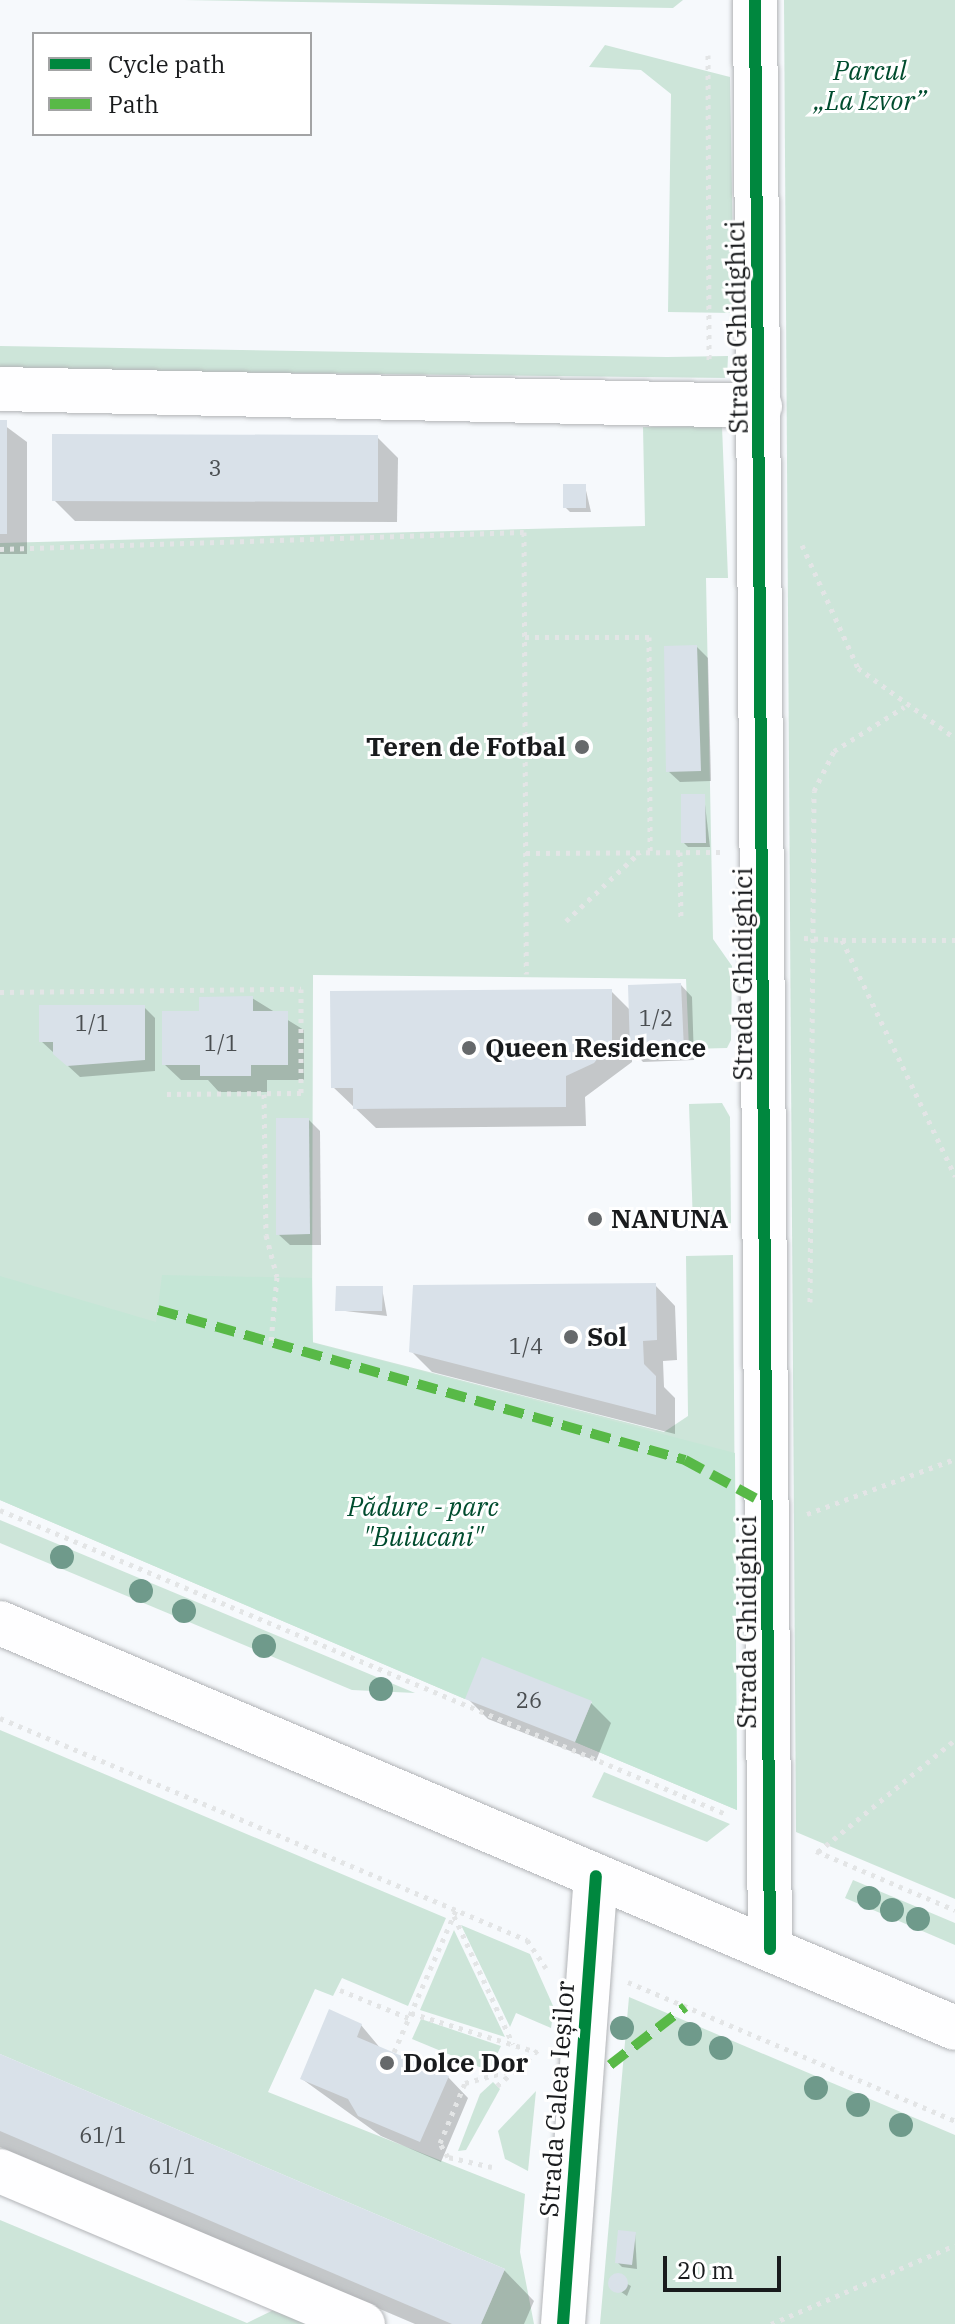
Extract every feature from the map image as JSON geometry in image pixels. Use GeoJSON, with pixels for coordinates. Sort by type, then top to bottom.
{"type":"FeatureCollection","features":[{"type":"Feature","properties":{"kind":"street","name":"Strada Ghidighici"},"geometry":{"type":"LineString","coordinates":[[755,0],[765,921],[794,1524],[770,1949]]}},
{"type":"Feature","properties":{"kind":"street","name":"Strada Ghidighici"},"geometry":{"type":"LineString","coordinates":[[0,389],[760,406]]}},
{"type":"Feature","properties":{"kind":"street"},"geometry":{"type":"LineString","coordinates":[[0,1623],[955,2028]]}},
{"type":"Feature","properties":{"kind":"street","name":"Strada Calea Ieșilor"},"geometry":{"type":"LineString","coordinates":[[563,2324],[596,1876]]}},
{"type":"Feature","properties":{"kind":"street"},"geometry":{"type":"LineString","coordinates":[[0,2171],[363,2324]]}},
{"type":"Feature","properties":{"kind":"path"},"geometry":{"type":"LineString","coordinates":[[708,55],[709,405]]}},
{"type":"Feature","properties":{"kind":"path"},"geometry":{"type":"LineString","coordinates":[[0,549],[524,532],[526,974]]}},
{"type":"Feature","properties":{"kind":"path"},"geometry":{"type":"LineString","coordinates":[[800,539],[858,668],[904,707],[955,738]]}},
{"type":"Feature","properties":{"kind":"path"},"geometry":{"type":"LineString","coordinates":[[525,637],[649,637],[650,852]]}},
{"type":"Feature","properties":{"kind":"path"},"geometry":{"type":"LineString","coordinates":[[810,1306],[814,791],[821,771],[857,730],[904,707]]}},
{"type":"Feature","properties":{"kind":"path"},"geometry":{"type":"LineString","coordinates":[[566,921],[640,852]]}},
{"type":"Feature","properties":{"kind":"path"},"geometry":{"type":"LineString","coordinates":[[680,852],[681,921]]}},
{"type":"Feature","properties":{"kind":"path"},"geometry":{"type":"LineString","coordinates":[[526,853],[765,852]]}},
{"type":"Feature","properties":{"kind":"path"},"geometry":{"type":"LineString","coordinates":[[765,921],[779,936],[842,940],[955,940]]}},
{"type":"Feature","properties":{"kind":"path"},"geometry":{"type":"LineString","coordinates":[[842,940],[955,1176]]}},
{"type":"Feature","properties":{"kind":"path"},"geometry":{"type":"LineString","coordinates":[[0,992],[301,989],[301,1093],[164,1094]]}},
{"type":"Feature","properties":{"kind":"path"},"geometry":{"type":"LineString","coordinates":[[264,1094],[266,1235],[277,1277],[271,1342]]}},
{"type":"Feature","properties":{"kind":"path"},"geometry":{"type":"LineString","coordinates":[[794,1524],[955,1459]]}},
{"type":"Feature","properties":{"kind":"path"},"geometry":{"type":"LineString","coordinates":[[794,1524],[808,1498]]}},
{"type":"Feature","properties":{"kind":"path"},"geometry":{"type":"LineString","coordinates":[[0,1510],[731,1816]]}},
{"type":"Feature","properties":{"kind":"path"},"geometry":{"type":"LineString","coordinates":[[0,1718],[527,1940]]}},
{"type":"Feature","properties":{"kind":"path"},"geometry":{"type":"LineString","coordinates":[[818,1852],[955,1740]]}},
{"type":"Feature","properties":{"kind":"path"},"geometry":{"type":"LineString","coordinates":[[806,1847],[955,1910]]}},
{"type":"Feature","properties":{"kind":"path"},"geometry":{"type":"LineString","coordinates":[[394,2052],[455,1912]]}},
{"type":"Feature","properties":{"kind":"path"},"geometry":{"type":"LineString","coordinates":[[455,1912],[513,2044]]}},
{"type":"Feature","properties":{"kind":"path"},"geometry":{"type":"LineString","coordinates":[[621,1979],[955,2121]]}},
{"type":"Feature","properties":{"kind":"path"},"geometry":{"type":"LineString","coordinates":[[340,1990],[410,2016],[537,2052]]}},
{"type":"Feature","properties":{"kind":"path"},"geometry":{"type":"LineString","coordinates":[[497,2086],[545,2044]]}},
{"type":"Feature","properties":{"kind":"path"},"geometry":{"type":"LineString","coordinates":[[492,2167],[448,2157],[440,2143],[465,2083],[516,2069]]}},
{"type":"Feature","properties":{"kind":"path"},"geometry":{"type":"LineString","coordinates":[[771,2324],[955,2245]]}},
{"type":"Feature","properties":{"kind":"green space"},"geometry":{"type":"Polygon","coordinates":[[[184,0],[683,0],[673,8],[184,0]]]}},
{"type":"Feature","properties":{"kind":"green space","name":"Parcul „La Izvor”"},"geometry":{"type":"Polygon","coordinates":[[[784,0],[955,0],[955,1899],[796,1832],[784,0]]]}},
{"type":"Feature","properties":{"kind":"green space"},"geometry":{"type":"Polygon","coordinates":[[[605,45],[730,77],[734,313],[668,312],[671,94],[641,70],[589,67],[605,45]]]}},
{"type":"Feature","properties":{"kind":"green space"},"geometry":{"type":"Polygon","coordinates":[[[0,346],[728,356],[727,378],[0,370],[0,346]]]}},
{"type":"Feature","properties":{"kind":"green space"},"geometry":{"type":"Polygon","coordinates":[[[722,426],[728,578],[706,578],[713,939],[732,966],[731,1040],[727,1048],[689,1049],[686,979],[313,975],[312,1342],[664,1432],[688,1416],[686,1256],[733,1255],[737,1810],[575,1742],[592,1702],[465,1699],[0,1500],[0,543],[645,526],[643,427],[722,426]]]}},
{"type":"Feature","properties":{"kind":"green space"},"geometry":{"type":"Polygon","coordinates":[[[722,1103],[730,1117],[731,1225],[693,1225],[689,1104],[722,1103]]]}},
{"type":"Feature","properties":{"kind":"green space","name":"Pădure - parc \"Buiucani\""},"geometry":{"type":"Polygon","coordinates":[[[162,1275],[312,1278],[313,1343],[735,1453],[737,1810],[575,1742],[592,1702],[465,1699],[0,1500],[0,1276],[156,1322],[162,1275]]]}},
{"type":"Feature","properties":{"kind":"green space"},"geometry":{"type":"Polygon","coordinates":[[[0,1520],[415,1693],[352,1690],[0,1543],[0,1520]]]}},
{"type":"Feature","properties":{"kind":"green space"},"geometry":{"type":"Polygon","coordinates":[[[0,1730],[446,1918],[408,2006],[342,1978],[333,1996],[315,1989],[268,2092],[525,2194],[520,2252],[534,2324],[481,2324],[505,2269],[0,2054],[0,1730]]]}},
{"type":"Feature","properties":{"kind":"green space"},"geometry":{"type":"Polygon","coordinates":[[[604,1772],[730,1824],[707,1842],[592,1797],[604,1772]]]}},
{"type":"Feature","properties":{"kind":"green space"},"geometry":{"type":"Polygon","coordinates":[[[853,1880],[955,1923],[955,1945],[845,1898],[853,1880]]]}},
{"type":"Feature","properties":{"kind":"green space"},"geometry":{"type":"Polygon","coordinates":[[[461,1925],[530,1954],[554,2008],[551,2028],[516,2013],[510,2027],[461,1925]]]}},
{"type":"Feature","properties":{"kind":"green space"},"geometry":{"type":"Polygon","coordinates":[[[454,1930],[505,2037],[420,2010],[454,1930]]]}},
{"type":"Feature","properties":{"kind":"green space"},"geometry":{"type":"Polygon","coordinates":[[[629,1997],[955,2135],[955,2324],[600,2324],[629,1997]]]}},
{"type":"Feature","properties":{"kind":"green space"},"geometry":{"type":"Polygon","coordinates":[[[421,2019],[501,2046],[489,2071],[412,2039],[421,2019]]]}},
{"type":"Feature","properties":{"kind":"green space"},"geometry":{"type":"Polygon","coordinates":[[[493,2082],[500,2089],[466,2150],[458,2151],[480,2094],[493,2082]]]}},
{"type":"Feature","properties":{"kind":"green space"},"geometry":{"type":"Polygon","coordinates":[[[536,2091],[528,2171],[505,2159],[498,2131],[536,2091]]]}},
{"type":"Feature","properties":{"kind":"green space"},"geometry":{"type":"Polygon","coordinates":[[[0,2220],[247,2323],[288,2303],[336,2324],[0,2324],[0,2220]]]}},
{"type":"Feature","properties":{"kind":"building"},"geometry":{"type":"Polygon","coordinates":[[[0,420],[7,420],[7,534],[0,534],[0,420]]]}},
{"type":"Feature","properties":{"kind":"building"},"geometry":{"type":"Polygon","coordinates":[[[52,434],[378,435],[378,502],[52,501],[52,434]]]}},
{"type":"Feature","properties":{"kind":"building"},"geometry":{"type":"Polygon","coordinates":[[[563,484],[586,484],[586,508],[563,508],[563,484]]]}},
{"type":"Feature","properties":{"kind":"building"},"geometry":{"type":"Polygon","coordinates":[[[697,645],[701,771],[666,772],[664,646],[697,645]]]}},
{"type":"Feature","properties":{"kind":"building"},"geometry":{"type":"Polygon","coordinates":[[[681,794],[705,794],[706,843],[681,843],[681,794]]]}},
{"type":"Feature","properties":{"kind":"building"},"geometry":{"type":"Polygon","coordinates":[[[681,983],[684,1050],[630,1051],[628,985],[681,983]]]}},
{"type":"Feature","properties":{"kind":"building","name":"Queen Residence"},"geometry":{"type":"Polygon","coordinates":[[[612,989],[612,1041],[594,1063],[566,1076],[566,1107],[353,1109],[353,1088],[331,1088],[330,991],[612,989]]]}},
{"type":"Feature","properties":{"kind":"building"},"geometry":{"type":"Polygon","coordinates":[[[253,996],[253,1011],[288,1011],[288,1065],[251,1065],[251,1076],[200,1076],[200,1065],[162,1065],[162,1011],[199,1011],[199,997],[253,996]]]}},
{"type":"Feature","properties":{"kind":"building"},"geometry":{"type":"Polygon","coordinates":[[[39,1005],[145,1005],[145,1060],[67,1066],[53,1054],[53,1042],[39,1042],[39,1005]]]}},
{"type":"Feature","properties":{"kind":"building"},"geometry":{"type":"Polygon","coordinates":[[[276,1118],[309,1118],[310,1234],[276,1235],[276,1118]]]}},
{"type":"Feature","properties":{"kind":"building"},"geometry":{"type":"Polygon","coordinates":[[[656,1283],[657,1340],[643,1341],[644,1364],[656,1376],[656,1415],[409,1352],[413,1285],[656,1283]]]}},
{"type":"Feature","properties":{"kind":"building"},"geometry":{"type":"Polygon","coordinates":[[[336,1286],[383,1286],[382,1311],[335,1311],[336,1286]]]}},
{"type":"Feature","properties":{"kind":"building"},"geometry":{"type":"Polygon","coordinates":[[[482,1657],[592,1701],[575,1742],[465,1699],[482,1657]]]}},
{"type":"Feature","properties":{"kind":"building"},"geometry":{"type":"Polygon","coordinates":[[[329,2009],[362,2024],[357,2037],[449,2076],[420,2142],[358,2116],[348,2099],[300,2079],[329,2009]]]}},
{"type":"Feature","properties":{"kind":"building"},"geometry":{"type":"Polygon","coordinates":[[[0,2054],[505,2269],[481,2324],[452,2324],[0,2131],[0,2054]]]}},
{"type":"Feature","properties":{"kind":"building"},"geometry":{"type":"Polygon","coordinates":[[[618,2230],[636,2232],[632,2265],[615,2263],[618,2230]]]}},
{"type":"Feature","properties":{"kind":"building"},"geometry":{"type":"Polygon","coordinates":[[[618,2273],[625,2276],[628,2283],[625,2290],[618,2293],[611,2290],[608,2283],[611,2276],[618,2273]]]}},
{"type":"Feature","properties":{"kind":"marked path"},"geometry":{"type":"LineString","coordinates":[[158,1310],[685,1460],[768,1505]]}},
{"type":"Feature","properties":{"kind":"marked path"},"geometry":{"type":"LineString","coordinates":[[610,2065],[685,2007]]}},
{"type":"Feature","properties":{"kind":"cycle path"},"geometry":{"type":"LineString","coordinates":[[755,0],[770,1949]]}},
{"type":"Feature","properties":{"kind":"cycle path"},"geometry":{"type":"LineString","coordinates":[[563,2324],[596,1876]]}},
{"type":"Feature","properties":{"kind":"place","name":"Teren de Fotbal"},"geometry":{"type":"Point","coordinates":[582,747]}},
{"type":"Feature","properties":{"kind":"place","name":"Queen Residence"},"geometry":{"type":"Point","coordinates":[469,1048]}},
{"type":"Feature","properties":{"kind":"place","name":"NANUNA"},"geometry":{"type":"Point","coordinates":[595,1219]}},
{"type":"Feature","properties":{"kind":"place","name":"Sol"},"geometry":{"type":"Point","coordinates":[571,1337]}},
{"type":"Feature","properties":{"kind":"place","name":"Dolce Dor"},"geometry":{"type":"Point","coordinates":[387,2063]}}]}
